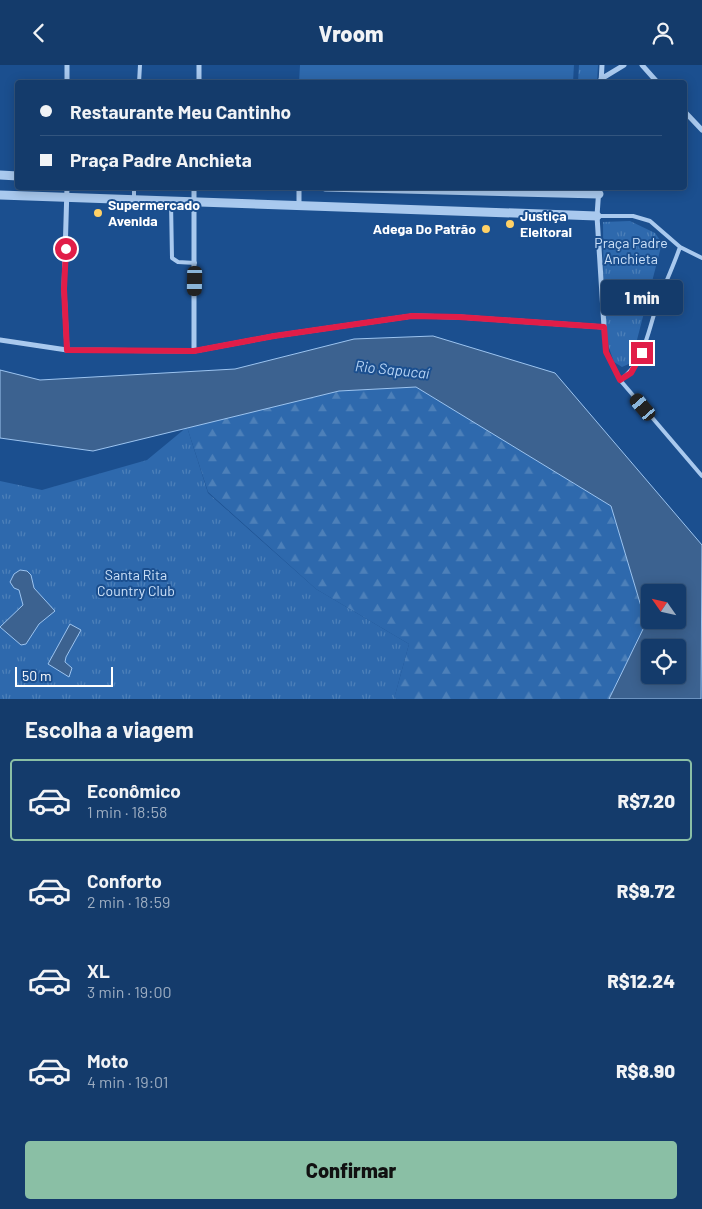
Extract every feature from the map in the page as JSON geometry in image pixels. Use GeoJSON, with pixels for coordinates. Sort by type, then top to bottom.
{"type":"FeatureCollection","features":[{"type":"Feature","properties":{"kind":"street"},"geometry":{"type":"LineString","coordinates":[[67,65],[67,80]]}},
{"type":"Feature","properties":{"kind":"street"},"geometry":{"type":"LineString","coordinates":[[199,65],[199,80]]}},
{"type":"Feature","properties":{"kind":"street"},"geometry":{"type":"LineString","coordinates":[[601,80],[602,65]]}},
{"type":"Feature","properties":{"kind":"street"},"geometry":{"type":"LineString","coordinates":[[602,80],[624,65]]}},
{"type":"Feature","properties":{"kind":"street"},"geometry":{"type":"LineString","coordinates":[[642,65],[655,80]]}},
{"type":"Feature","properties":{"kind":"street"},"geometry":{"type":"LineString","coordinates":[[687,114],[702,130]]}},
{"type":"Feature","properties":{"kind":"street"},"geometry":{"type":"LineString","coordinates":[[0,175],[15,176]]}},
{"type":"Feature","properties":{"kind":"street"},"geometry":{"type":"LineString","coordinates":[[67,190],[64,289],[67,350]]}},
{"type":"Feature","properties":{"kind":"street"},"geometry":{"type":"LineString","coordinates":[[194,190],[194,351]]}},
{"type":"Feature","properties":{"kind":"street"},"geometry":{"type":"LineString","coordinates":[[299,190],[299,207]]}},
{"type":"Feature","properties":{"kind":"street"},"geometry":{"type":"LineString","coordinates":[[0,340],[67,350],[194,351],[274,336],[412,316],[459,317],[604,327],[597,216],[599,191],[530,190]]}},
{"type":"Feature","properties":{"kind":"street"},"geometry":{"type":"LineString","coordinates":[[0,195],[597,216]]}},
{"type":"Feature","properties":{"kind":"lane"},"geometry":{"type":"LineString","coordinates":[[139,80],[140,65]]}},
{"type":"Feature","properties":{"kind":"lane"},"geometry":{"type":"LineString","coordinates":[[134,190],[134,201]]}},
{"type":"Feature","properties":{"kind":"lane"},"geometry":{"type":"LineString","coordinates":[[171,202],[172,258],[178,262],[195,263]]}},
{"type":"Feature","properties":{"kind":"lane"},"geometry":{"type":"LineString","coordinates":[[597,216],[633,216],[650,221],[680,247],[702,258]]}},
{"type":"Feature","properties":{"kind":"lane"},"geometry":{"type":"LineString","coordinates":[[620,380],[631,373],[642,353],[680,247]]}},
{"type":"Feature","properties":{"kind":"lane"},"geometry":{"type":"LineString","coordinates":[[604,327],[606,352],[620,380],[702,475]]}},
{"type":"Feature","properties":{"kind":"green space"},"geometry":{"type":"Polygon","coordinates":[[[300,65],[574,65],[573,80],[299,80],[300,65]]]}},
{"type":"Feature","properties":{"kind":"green space"},"geometry":{"type":"Polygon","coordinates":[[[579,65],[598,65],[597,80],[578,80],[579,65]]]}},
{"type":"Feature","properties":{"kind":"green space","name":"Praça Padre Anchieta"},"geometry":{"type":"Polygon","coordinates":[[[630,221],[655,233],[662,243],[631,363],[622,367],[614,362],[604,334],[603,222],[630,221]]]}},
{"type":"Feature","properties":{"kind":"green space"},"geometry":{"type":"Polygon","coordinates":[[[416,387],[611,506],[641,606],[641,629],[643,629],[609,699],[394,699],[409,644],[316,589],[208,492],[187,427],[339,391],[416,387]]]}},
{"type":"Feature","properties":{"kind":"green space","name":"Santa Rita Country Club"},"geometry":{"type":"Polygon","coordinates":[[[187,427],[208,493],[316,589],[409,644],[394,699],[0,699],[0,481],[42,490],[147,460],[187,427]]]}},
{"type":"Feature","properties":{"kind":"water","name":"Rio Sapucaí"},"geometry":{"type":"Polygon","coordinates":[[[433,336],[555,373],[702,545],[701,699],[609,699],[643,629],[686,629],[686,584],[641,584],[641,606],[611,506],[416,387],[339,391],[93,451],[0,438],[0,370],[40,380],[235,369],[354,339],[433,336]]]}},
{"type":"Feature","properties":{"kind":"water"},"geometry":{"type":"Polygon","coordinates":[[[20,570],[27,571],[31,575],[34,588],[55,611],[39,624],[26,644],[21,645],[0,627],[23,605],[19,590],[14,588],[10,582],[14,574],[20,570]]]}},
{"type":"Feature","properties":{"kind":"water"},"geometry":{"type":"Polygon","coordinates":[[[70,624],[81,630],[66,657],[65,662],[72,668],[69,677],[48,664],[70,624]]]}},
{"type":"Feature","properties":{"kind":"place","name":"Supermercado Avenida"},"geometry":{"type":"Point","coordinates":[98,213]}},
{"type":"Feature","properties":{"kind":"place","name":"Justiça Eleitoral"},"geometry":{"type":"Point","coordinates":[510,224]}},
{"type":"Feature","properties":{"kind":"place","name":"Adega Do Patrão"},"geometry":{"type":"Point","coordinates":[486,229]}},
{"type":"Feature","properties":{"kind":"route"},"geometry":{"type":"LineString","coordinates":[[66,249],[64,289],[67,350],[194,351],[373,320],[412,316],[459,317],[604,327],[606,352],[620,380],[631,373],[642,353]]}}]}
